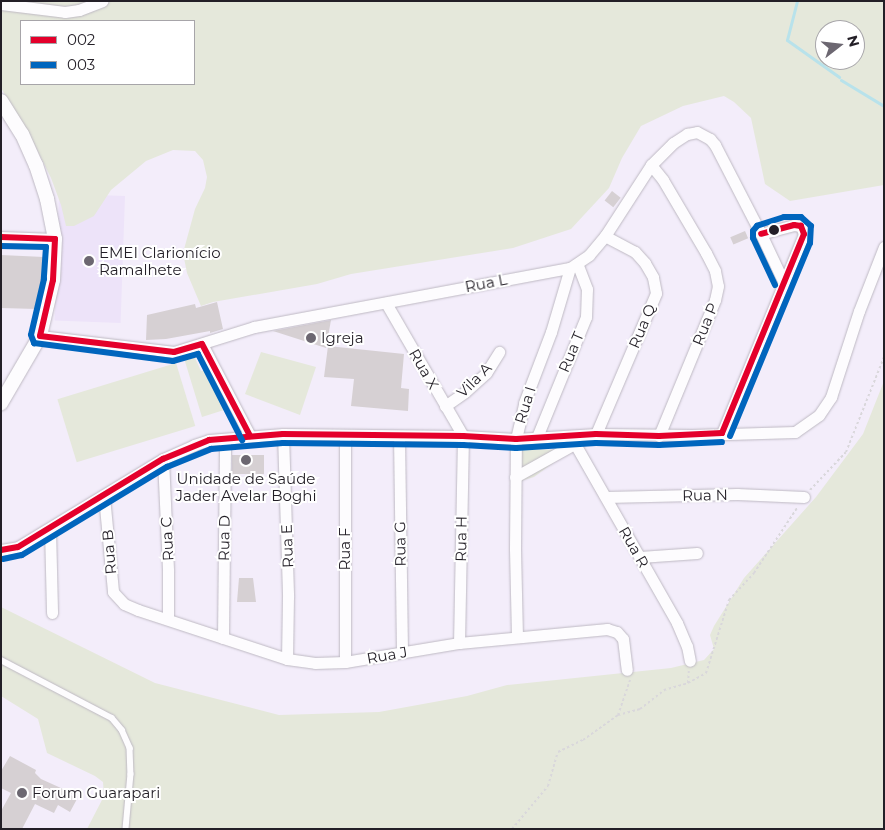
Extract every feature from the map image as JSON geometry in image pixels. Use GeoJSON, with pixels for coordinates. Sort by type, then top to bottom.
{"type":"FeatureCollection","features":[{"type":"Feature","properties":{"kind":"street"},"geometry":{"type":"LineString","coordinates":[[1,4],[65,12],[79,10],[102,1]]}},
{"type":"Feature","properties":{"kind":"street"},"geometry":{"type":"LineString","coordinates":[[1,100],[22,134],[36,165],[48,199],[55,239],[53,280],[40,336],[1,403]]}},
{"type":"Feature","properties":{"kind":"street"},"geometry":{"type":"LineString","coordinates":[[574,267],[605,236],[651,165],[680,138],[693,132],[702,133],[715,146],[762,234],[785,285]]}},
{"type":"Feature","properties":{"kind":"street","name":"Rua P"},"geometry":{"type":"LineString","coordinates":[[651,165],[706,253],[715,271],[718,286],[715,300],[659,436]]}},
{"type":"Feature","properties":{"kind":"street"},"geometry":{"type":"LineString","coordinates":[[722,433],[785,285],[802,241],[803,229],[798,225],[787,225],[762,234]]}},
{"type":"Feature","properties":{"kind":"street","name":"Rua Q"},"geometry":{"type":"LineString","coordinates":[[596,434],[656,293],[653,277],[645,263],[635,252],[605,236]]}},
{"type":"Feature","properties":{"kind":"street"},"geometry":{"type":"LineString","coordinates":[[1,237],[55,239]]}},
{"type":"Feature","properties":{"kind":"street"},"geometry":{"type":"LineString","coordinates":[[515,478],[572,441],[596,434],[659,436],[795,432],[819,416],[831,397],[859,311],[884,247]]}},
{"type":"Feature","properties":{"kind":"street","name":"Rua L"},"geometry":{"type":"LineString","coordinates":[[40,336],[174,352],[254,327],[574,267]]}},
{"type":"Feature","properties":{"kind":"street","name":"Rua T"},"geometry":{"type":"LineString","coordinates":[[537,437],[586,317],[589,300],[587,289],[574,267]]}},
{"type":"Feature","properties":{"kind":"street","name":"Rua I"},"geometry":{"type":"LineString","coordinates":[[517,637],[516,439],[524,403],[574,267]]}},
{"type":"Feature","properties":{"kind":"street","name":"Rua X"},"geometry":{"type":"LineString","coordinates":[[386,303],[462,436]]}},
{"type":"Feature","properties":{"kind":"street"},"geometry":{"type":"LineString","coordinates":[[202,344],[250,436]]}},
{"type":"Feature","properties":{"kind":"street","name":"Vila A"},"geometry":{"type":"LineString","coordinates":[[446,406],[486,373],[499,352]]}},
{"type":"Feature","properties":{"kind":"street"},"geometry":{"type":"LineString","coordinates":[[1,550],[16,548],[163,459],[194,445],[225,438],[283,434],[462,436],[516,439],[537,437],[572,441]]}},
{"type":"Feature","properties":{"kind":"street","name":"Rua E"},"geometry":{"type":"LineString","coordinates":[[283,434],[288,597],[287,659]]}},
{"type":"Feature","properties":{"kind":"street","name":"Rua F"},"geometry":{"type":"LineString","coordinates":[[345,435],[345,662]]}},
{"type":"Feature","properties":{"kind":"street","name":"Rua G"},"geometry":{"type":"LineString","coordinates":[[398,436],[402,652]]}},
{"type":"Feature","properties":{"kind":"street","name":"Rua H"},"geometry":{"type":"LineString","coordinates":[[460,642],[462,436]]}},
{"type":"Feature","properties":{"kind":"street","name":"Rua D"},"geometry":{"type":"LineString","coordinates":[[223,638],[225,438]]}},
{"type":"Feature","properties":{"kind":"street","name":"Rua R"},"geometry":{"type":"LineString","coordinates":[[572,441],[683,633],[690,661]]}},
{"type":"Feature","properties":{"kind":"street","name":"Rua C"},"geometry":{"type":"LineString","coordinates":[[163,459],[168,618]]}},
{"type":"Feature","properties":{"kind":"street","name":"Rua N"},"geometry":{"type":"LineString","coordinates":[[606,497],[737,494],[804,497]]}},
{"type":"Feature","properties":{"kind":"street","name":"Rua B"},"geometry":{"type":"LineString","coordinates":[[104,496],[112,585],[116,596],[124,604]]}},
{"type":"Feature","properties":{"kind":"street"},"geometry":{"type":"LineString","coordinates":[[50,528],[52,613]]}},
{"type":"Feature","properties":{"kind":"street"},"geometry":{"type":"LineString","coordinates":[[640,557],[697,552]]}},
{"type":"Feature","properties":{"kind":"street","name":"Rua J"},"geometry":{"type":"LineString","coordinates":[[124,604],[287,659],[315,663],[345,662],[460,642],[613,630],[623,639],[627,670]]}},
{"type":"Feature","properties":{"kind":"lane"},"geometry":{"type":"LineString","coordinates":[[1,660],[112,718],[122,730],[130,748],[126,829]]}},
{"type":"Feature","properties":{"kind":"path"},"geometry":{"type":"LineString","coordinates":[[512,829],[548,786],[558,752],[583,740],[618,715],[640,709],[664,690],[688,683],[706,673],[729,600],[754,573],[804,497],[846,452],[884,357]]}},
{"type":"Feature","properties":{"kind":"path"},"geometry":{"type":"LineString","coordinates":[[618,715],[631,683],[627,670]]}},
{"type":"Feature","properties":{"kind":"shaded area"},"geometry":{"type":"Polygon","coordinates":[[[1,1],[884,1],[884,185],[790,201],[765,184],[751,118],[734,102],[724,96],[683,106],[641,126],[622,158],[609,188],[571,229],[513,248],[351,274],[317,284],[213,302],[201,306],[187,273],[183,253],[195,209],[205,188],[207,177],[203,160],[195,151],[173,150],[146,161],[111,190],[94,216],[74,226],[66,226],[51,178],[30,136],[1,88],[1,1]]]}},
{"type":"Feature","properties":{"kind":"shaded area","name":"EMEI Clarionício Ramalhete"},"geometry":{"type":"Polygon","coordinates":[[[59,194],[125,196],[121,323],[55,321],[59,194]]]}},
{"type":"Feature","properties":{"kind":"shaded area"},"geometry":{"type":"Polygon","coordinates":[[[261,352],[316,367],[300,415],[245,394],[261,352]]]}},
{"type":"Feature","properties":{"kind":"shaded area"},"geometry":{"type":"Polygon","coordinates":[[[183,355],[195,358],[201,371],[210,369],[224,410],[202,417],[183,355]]]}},
{"type":"Feature","properties":{"kind":"shaded area"},"geometry":{"type":"Polygon","coordinates":[[[176,363],[195,426],[77,462],[57,399],[176,363]]]}},
{"type":"Feature","properties":{"kind":"shaded area"},"geometry":{"type":"Polygon","coordinates":[[[884,381],[884,829],[87,829],[104,796],[103,782],[95,776],[47,753],[38,719],[1,696],[1,607],[155,683],[279,715],[379,712],[467,696],[507,685],[671,668],[704,660],[714,649],[710,635],[714,626],[744,578],[816,497],[863,434],[884,381]]]}},
{"type":"Feature","properties":{"kind":"shaded area"},"geometry":{"type":"Polygon","coordinates":[[[523,449],[562,450],[564,455],[534,477],[521,481],[520,454],[523,449]]]}},
{"type":"Feature","properties":{"kind":"building"},"geometry":{"type":"Polygon","coordinates":[[[612,191],[621,198],[613,207],[605,200],[612,191]]]}},
{"type":"Feature","properties":{"kind":"building"},"geometry":{"type":"Polygon","coordinates":[[[745,231],[748,238],[733,245],[730,237],[745,231]]]}},
{"type":"Feature","properties":{"kind":"building"},"geometry":{"type":"Polygon","coordinates":[[[1,255],[44,257],[43,283],[37,309],[1,308],[1,255]]]}},
{"type":"Feature","properties":{"kind":"building"},"geometry":{"type":"Polygon","coordinates":[[[217,302],[223,329],[210,333],[210,331],[166,339],[146,340],[147,315],[195,304],[196,308],[217,302]]]}},
{"type":"Feature","properties":{"kind":"building","name":"Igreja"},"geometry":{"type":"Polygon","coordinates":[[[331,320],[326,348],[273,331],[331,320]]]}},
{"type":"Feature","properties":{"kind":"building"},"geometry":{"type":"Polygon","coordinates":[[[328,346],[404,354],[401,388],[409,389],[408,411],[351,406],[354,379],[324,377],[328,346]]]}},
{"type":"Feature","properties":{"kind":"building"},"geometry":{"type":"Polygon","coordinates":[[[232,455],[264,455],[264,474],[232,474],[232,455]]]}},
{"type":"Feature","properties":{"kind":"building"},"geometry":{"type":"Polygon","coordinates":[[[239,578],[253,578],[256,602],[237,602],[239,578]]]}},
{"type":"Feature","properties":{"kind":"building","name":"Forum Guarapari"},"geometry":{"type":"Polygon","coordinates":[[[10,756],[36,770],[35,773],[41,779],[72,793],[71,795],[77,799],[70,812],[58,805],[54,813],[35,804],[22,829],[1,829],[1,811],[11,793],[1,788],[1,771],[10,756]]]}},
{"type":"Feature","properties":{"kind":"waterway"},"geometry":{"type":"LineString","coordinates":[[797,1],[787,40],[839,77]]}},
{"type":"Feature","properties":{"kind":"waterway"},"geometry":{"type":"LineString","coordinates":[[841,80],[884,106]]}},
{"type":"Feature","properties":{"kind":"transit line","name":"003"},"geometry":{"type":"LineString","coordinates":[[730,436],[810,243],[811,226],[801,217],[784,217],[757,226],[753,231],[753,238],[775,285]]}},
{"type":"Feature","properties":{"kind":"transit line","name":"002"},"geometry":{"type":"LineString","coordinates":[[722,433],[804,234],[801,226],[794,225],[761,234]]}},
{"type":"Feature","properties":{"kind":"transit line","name":"002"},"geometry":{"type":"LineString","coordinates":[[1,237],[55,239],[53,280],[40,336],[174,352],[202,344],[250,436]]}},
{"type":"Feature","properties":{"kind":"transit line","name":"003"},"geometry":{"type":"LineString","coordinates":[[1,246],[46,247],[44,279],[31,335],[34,343],[173,361],[198,354],[242,440]]}},
{"type":"Feature","properties":{"kind":"transit line","name":"002"},"geometry":{"type":"LineString","coordinates":[[1,550],[18,547],[163,459],[209,440],[283,434],[463,436],[516,439],[596,434],[659,436],[722,433]]}},
{"type":"Feature","properties":{"kind":"transit line","name":"003"},"geometry":{"type":"LineString","coordinates":[[3,559],[22,555],[167,467],[211,449],[283,443],[463,445],[516,448],[596,443],[659,445],[722,442]]}},
{"type":"Feature","properties":{"kind":"place","name":"EMEI Clarionício Ramalhete"},"geometry":{"type":"Point","coordinates":[89,261]}},
{"type":"Feature","properties":{"kind":"place","name":"Igreja"},"geometry":{"type":"Point","coordinates":[311,338]}},
{"type":"Feature","properties":{"kind":"place","name":"Unidade de Saúde Jader Avelar Boghi"},"geometry":{"type":"Point","coordinates":[246,460]}},
{"type":"Feature","properties":{"kind":"place","name":"Forum Guarapari"},"geometry":{"type":"Point","coordinates":[22,793]}}]}
